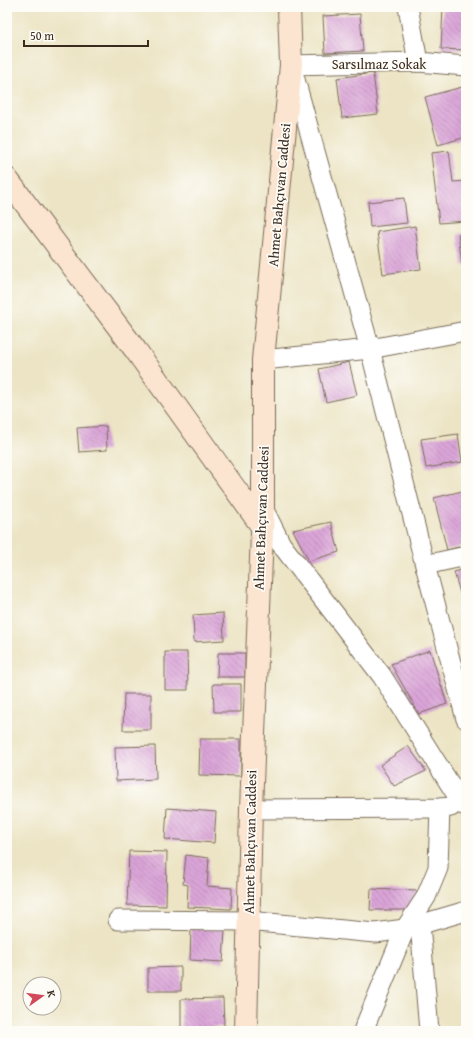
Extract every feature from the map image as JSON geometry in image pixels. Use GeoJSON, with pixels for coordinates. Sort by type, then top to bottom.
{"type":"FeatureCollection","features":[{"type":"Feature","properties":{"kind":"main road","name":"Ahmet Bahçıvan Caddesi"},"geometry":{"type":"LineString","coordinates":[[246,1031],[251,809],[262,516],[263,360],[291,65],[289,7]]}},
{"type":"Feature","properties":{"kind":"main road"},"geometry":{"type":"LineString","coordinates":[[7,180],[262,516]]}},
{"type":"Feature","properties":{"kind":"street"},"geometry":{"type":"LineString","coordinates":[[408,7],[418,62]]}},
{"type":"Feature","properties":{"kind":"street","name":"Sarsılmaz Sokak"},"geometry":{"type":"LineString","coordinates":[[291,65],[418,62],[466,66]]}},
{"type":"Feature","properties":{"kind":"street"},"geometry":{"type":"LineString","coordinates":[[291,65],[370,349],[466,719]]}},
{"type":"Feature","properties":{"kind":"street"},"geometry":{"type":"LineString","coordinates":[[263,360],[370,349],[466,331]]}},
{"type":"Feature","properties":{"kind":"street"},"geometry":{"type":"LineString","coordinates":[[251,809],[440,808],[464,805],[382,676],[281,544],[262,516]]}},
{"type":"Feature","properties":{"kind":"street"},"geometry":{"type":"LineString","coordinates":[[425,565],[466,556]]}},
{"type":"Feature","properties":{"kind":"street"},"geometry":{"type":"LineString","coordinates":[[363,1031],[413,926],[438,868],[440,808]]}},
{"type":"Feature","properties":{"kind":"street"},"geometry":{"type":"LineString","coordinates":[[118,920],[248,921],[375,933],[413,926],[466,911]]}},
{"type":"Feature","properties":{"kind":"street"},"geometry":{"type":"LineString","coordinates":[[413,926],[429,1031]]}},
{"type":"Feature","properties":{"kind":"building"},"geometry":{"type":"Polygon","coordinates":[[[443,7],[466,7],[466,50],[441,49],[443,7]]]}},
{"type":"Feature","properties":{"kind":"building"},"geometry":{"type":"Polygon","coordinates":[[[360,14],[363,51],[325,53],[323,16],[360,14]]]}},
{"type":"Feature","properties":{"kind":"building"},"geometry":{"type":"Polygon","coordinates":[[[373,73],[378,114],[342,118],[337,78],[373,73]]]}},
{"type":"Feature","properties":{"kind":"building"},"geometry":{"type":"Polygon","coordinates":[[[466,86],[466,137],[438,145],[425,97],[466,86]]]}},
{"type":"Feature","properties":{"kind":"building"},"geometry":{"type":"Polygon","coordinates":[[[449,151],[453,182],[466,181],[466,221],[439,223],[431,153],[449,151]]]}},
{"type":"Feature","properties":{"kind":"building"},"geometry":{"type":"Polygon","coordinates":[[[404,198],[407,223],[370,227],[368,202],[404,198]]]}},
{"type":"Feature","properties":{"kind":"building"},"geometry":{"type":"Polygon","coordinates":[[[415,226],[421,269],[383,274],[377,232],[415,226]]]}},
{"type":"Feature","properties":{"kind":"building"},"geometry":{"type":"Polygon","coordinates":[[[466,233],[466,265],[462,265],[458,234],[466,233]]]}},
{"type":"Feature","properties":{"kind":"building"},"geometry":{"type":"Polygon","coordinates":[[[349,362],[357,395],[326,402],[319,369],[349,362]]]}},
{"type":"Feature","properties":{"kind":"building"},"geometry":{"type":"Polygon","coordinates":[[[106,426],[107,450],[79,452],[77,428],[106,426]]]}},
{"type":"Feature","properties":{"kind":"building"},"geometry":{"type":"Polygon","coordinates":[[[458,434],[462,462],[426,468],[421,439],[458,434]]]}},
{"type":"Feature","properties":{"kind":"building"},"geometry":{"type":"Polygon","coordinates":[[[466,490],[466,545],[447,550],[434,498],[466,490]]]}},
{"type":"Feature","properties":{"kind":"building"},"geometry":{"type":"Polygon","coordinates":[[[331,522],[339,552],[309,561],[293,530],[331,522]]]}},
{"type":"Feature","properties":{"kind":"building"},"geometry":{"type":"Polygon","coordinates":[[[466,568],[466,614],[454,572],[466,568]]]}},
{"type":"Feature","properties":{"kind":"building"},"geometry":{"type":"Polygon","coordinates":[[[223,613],[224,640],[194,642],[193,615],[223,613]]]}},
{"type":"Feature","properties":{"kind":"building"},"geometry":{"type":"Polygon","coordinates":[[[430,650],[447,704],[419,714],[391,664],[430,650]]]}},
{"type":"Feature","properties":{"kind":"building"},"geometry":{"type":"Polygon","coordinates":[[[165,652],[187,652],[188,690],[165,690],[165,652]]]}},
{"type":"Feature","properties":{"kind":"building"},"geometry":{"type":"Polygon","coordinates":[[[218,653],[245,653],[245,677],[217,677],[218,653]]]}},
{"type":"Feature","properties":{"kind":"building"},"geometry":{"type":"Polygon","coordinates":[[[213,684],[241,684],[241,712],[214,712],[213,684]]]}},
{"type":"Feature","properties":{"kind":"building"},"geometry":{"type":"Polygon","coordinates":[[[124,694],[151,694],[151,730],[123,730],[124,694]]]}},
{"type":"Feature","properties":{"kind":"building"},"geometry":{"type":"Polygon","coordinates":[[[200,739],[241,739],[241,776],[199,775],[200,739]]]}},
{"type":"Feature","properties":{"kind":"building"},"geometry":{"type":"Polygon","coordinates":[[[155,746],[156,779],[116,781],[115,747],[155,746]]]}},
{"type":"Feature","properties":{"kind":"building"},"geometry":{"type":"Polygon","coordinates":[[[408,746],[426,771],[394,786],[380,765],[408,746]]]}},
{"type":"Feature","properties":{"kind":"building"},"geometry":{"type":"Polygon","coordinates":[[[167,808],[216,812],[214,843],[165,839],[167,808]]]}},
{"type":"Feature","properties":{"kind":"building"},"geometry":{"type":"Polygon","coordinates":[[[129,851],[167,852],[166,906],[127,905],[129,851]]]}},
{"type":"Feature","properties":{"kind":"building"},"geometry":{"type":"Polygon","coordinates":[[[186,855],[209,858],[207,886],[232,888],[231,909],[187,907],[188,885],[183,884],[186,855]]]}},
{"type":"Feature","properties":{"kind":"building"},"geometry":{"type":"Polygon","coordinates":[[[371,889],[418,891],[407,910],[370,910],[371,889]]]}},
{"type":"Feature","properties":{"kind":"building"},"geometry":{"type":"Polygon","coordinates":[[[191,928],[225,930],[223,962],[190,960],[191,928]]]}},
{"type":"Feature","properties":{"kind":"building"},"geometry":{"type":"Polygon","coordinates":[[[181,967],[181,991],[148,991],[148,968],[181,967]]]}},
{"type":"Feature","properties":{"kind":"building"},"geometry":{"type":"Polygon","coordinates":[[[223,998],[224,1027],[181,1028],[181,999],[223,998]]]}}]}
